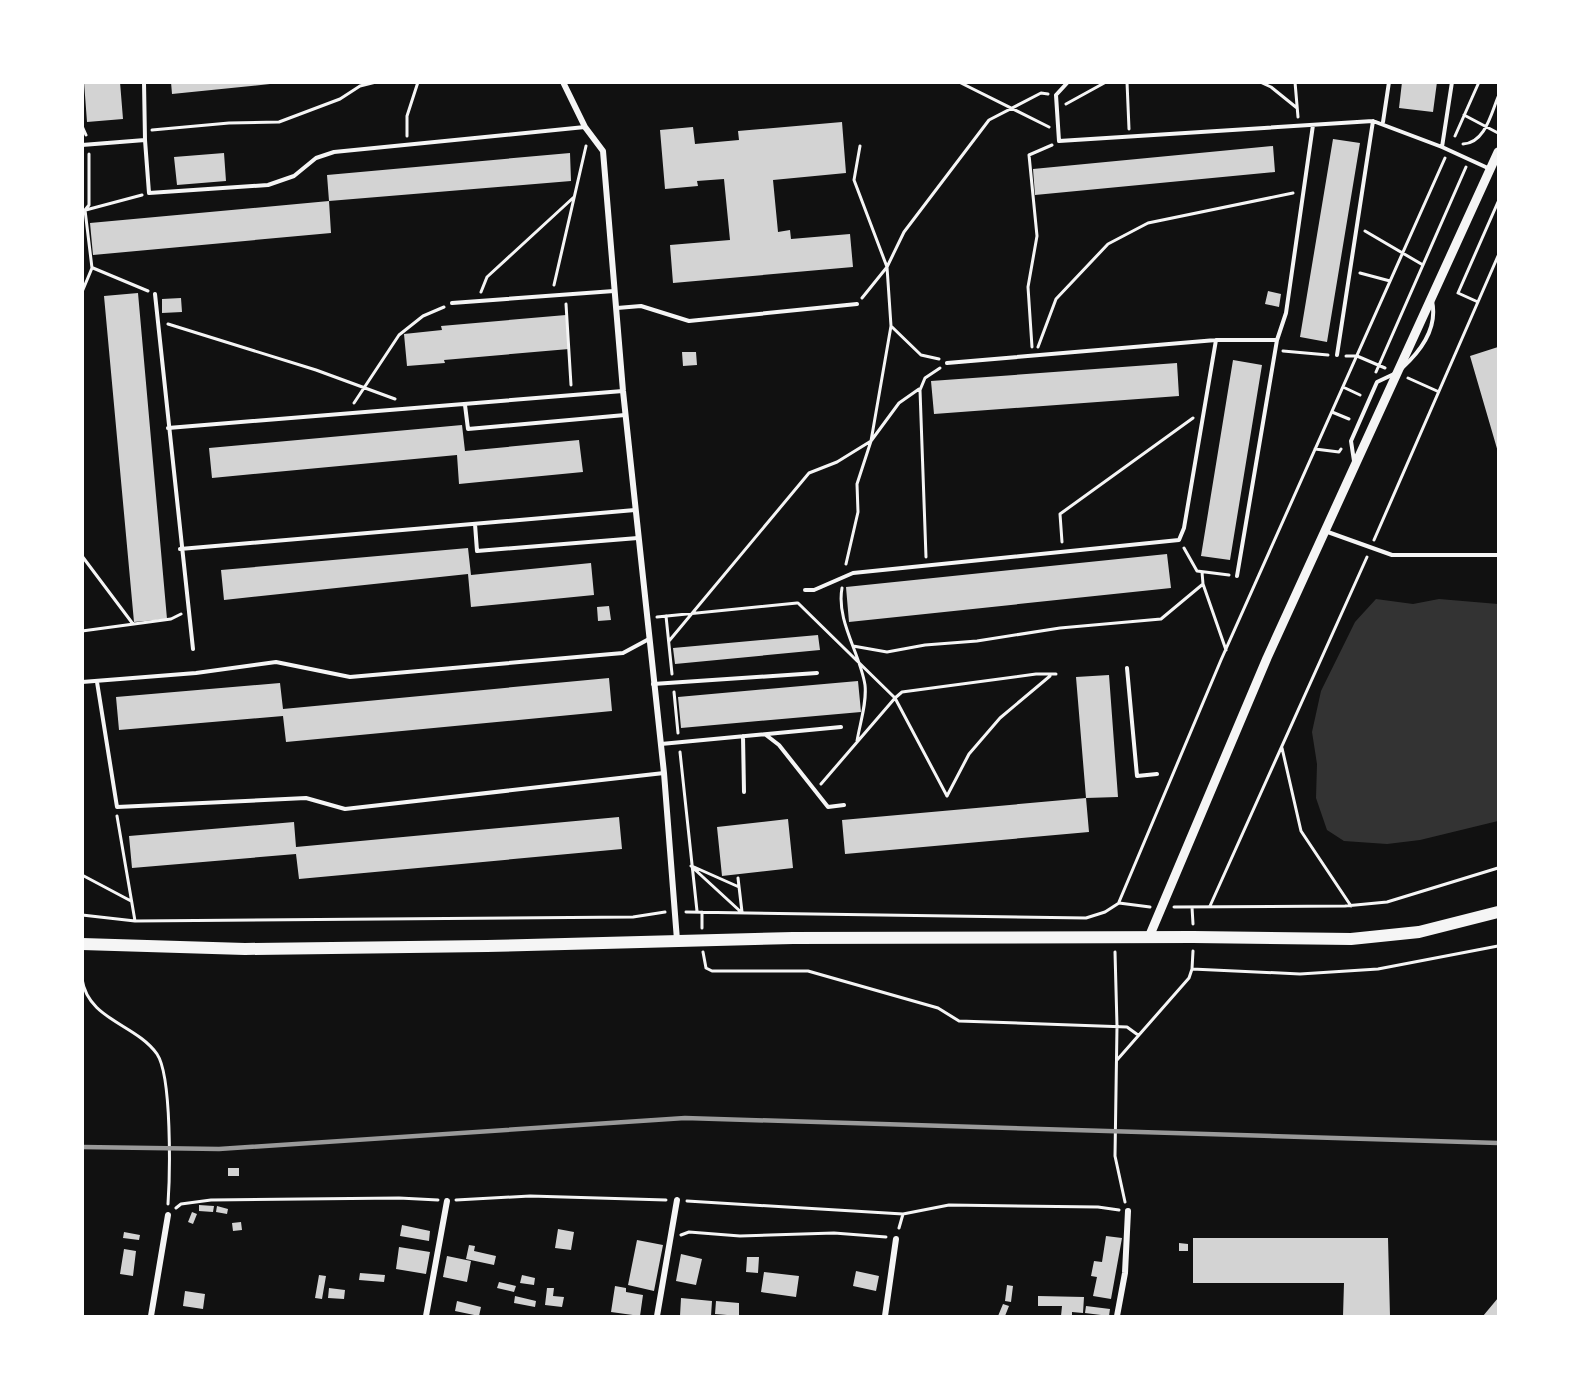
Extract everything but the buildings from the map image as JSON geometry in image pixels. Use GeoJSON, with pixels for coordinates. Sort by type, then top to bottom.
{"type":"FeatureCollection","features":[{"type":"Feature","properties":{"kind":"highway"},"geometry":{"type":"LineString","coordinates":[[82,944],[245,949],[487,946],[676,940],[1149,937],[1351,939],[1419,932],[1498,912]]}},
{"type":"Feature","properties":{"kind":"street"},"geometry":{"type":"LineString","coordinates":[[563,82],[585,127],[603,151],[623,391],[652,684],[664,773],[676,912],[676,940]]}},
{"type":"Feature","properties":{"kind":"street"},"geometry":{"type":"LineString","coordinates":[[1149,937],[1267,658],[1498,152]]}},
{"type":"Feature","properties":{"kind":"street"},"geometry":{"type":"LineString","coordinates":[[426,1317],[447,1200]]}},
{"type":"Feature","properties":{"kind":"street"},"geometry":{"type":"LineString","coordinates":[[657,1317],[677,1200]]}},
{"type":"Feature","properties":{"kind":"street"},"geometry":{"type":"LineString","coordinates":[[1117,1317],[1125,1273],[1128,1211]]}},
{"type":"Feature","properties":{"kind":"street"},"geometry":{"type":"LineString","coordinates":[[151,1317],[168,1215]]}},
{"type":"Feature","properties":{"kind":"street"},"geometry":{"type":"LineString","coordinates":[[885,1317],[896,1239]]}},
{"type":"Feature","properties":{"kind":"lane"},"geometry":{"type":"LineString","coordinates":[[144,82],[149,194],[268,185],[294,176],[316,158],[334,152],[585,127]]}},
{"type":"Feature","properties":{"kind":"lane"},"geometry":{"type":"LineString","coordinates":[[1068,82],[1056,95],[1059,141],[1373,121],[1383,122],[1490,169]]}},
{"type":"Feature","properties":{"kind":"lane"},"geometry":{"type":"LineString","coordinates":[[1383,122],[1389,82]]}},
{"type":"Feature","properties":{"kind":"lane"},"geometry":{"type":"LineString","coordinates":[[1442,147],[1452,82]]}},
{"type":"Feature","properties":{"kind":"lane"},"geometry":{"type":"LineString","coordinates":[[1337,356],[1373,121]]}},
{"type":"Feature","properties":{"kind":"lane"},"geometry":{"type":"LineString","coordinates":[[1238,576],[1277,340],[1286,313],[1313,125]]}},
{"type":"Feature","properties":{"kind":"lane"},"geometry":{"type":"LineString","coordinates":[[82,145],[145,140]]}},
{"type":"Feature","properties":{"kind":"lane"},"geometry":{"type":"LineString","coordinates":[[452,303],[615,291]]}},
{"type":"Feature","properties":{"kind":"lane"},"geometry":{"type":"LineString","coordinates":[[155,294],[180,549],[193,649]]}},
{"type":"Feature","properties":{"kind":"lane"},"geometry":{"type":"LineString","coordinates":[[617,308],[641,306],[689,321],[857,304]]}},
{"type":"Feature","properties":{"kind":"lane"},"geometry":{"type":"LineString","coordinates":[[947,363],[1034,358],[1216,340],[1277,340]]}},
{"type":"Feature","properties":{"kind":"lane"},"geometry":{"type":"LineString","coordinates":[[806,590],[814,590],[853,573],[1179,540],[1184,528],[1216,340]]}},
{"type":"Feature","properties":{"kind":"lane"},"geometry":{"type":"LineString","coordinates":[[1355,464],[1351,441],[1377,382],[1396,373]]}},
{"type":"Feature","properties":{"kind":"lane"},"geometry":{"type":"LineString","coordinates":[[168,428],[623,391]]}},
{"type":"Feature","properties":{"kind":"lane"},"geometry":{"type":"LineString","coordinates":[[465,405],[468,429],[626,415]]}},
{"type":"Feature","properties":{"kind":"lane"},"geometry":{"type":"LineString","coordinates":[[180,549],[635,510]]}},
{"type":"Feature","properties":{"kind":"lane"},"geometry":{"type":"LineString","coordinates":[[475,524],[477,551],[638,538]]}},
{"type":"Feature","properties":{"kind":"lane"},"geometry":{"type":"LineString","coordinates":[[1325,530],[1370,549],[1392,555],[1498,555]]}},
{"type":"Feature","properties":{"kind":"lane"},"geometry":{"type":"LineString","coordinates":[[82,682],[276,662],[350,678],[622,653],[649,639]]}},
{"type":"Feature","properties":{"kind":"lane"},"geometry":{"type":"LineString","coordinates":[[1127,668],[1137,776],[1157,774]]}},
{"type":"Feature","properties":{"kind":"lane"},"geometry":{"type":"LineString","coordinates":[[652,684],[816,672]]}},
{"type":"Feature","properties":{"kind":"lane"},"geometry":{"type":"LineString","coordinates":[[98,682],[117,807],[306,798],[345,808],[664,773]]}},
{"type":"Feature","properties":{"kind":"lane"},"geometry":{"type":"LineString","coordinates":[[661,744],[841,727]]}},
{"type":"Feature","properties":{"kind":"lane"},"geometry":{"type":"LineString","coordinates":[[766,734],[828,807],[844,806]]}},
{"type":"Feature","properties":{"kind":"lane"},"geometry":{"type":"LineString","coordinates":[[743,736],[744,792]]}},
{"type":"Feature","properties":{"kind":"path"},"geometry":{"type":"LineString","coordinates":[[147,131],[229,123],[279,122],[340,99],[360,86],[376,82]]}},
{"type":"Feature","properties":{"kind":"path"},"geometry":{"type":"LineString","coordinates":[[407,145],[406,116],[418,82]]}},
{"type":"Feature","properties":{"kind":"path"},"geometry":{"type":"LineString","coordinates":[[959,82],[1058,132]]}},
{"type":"Feature","properties":{"kind":"path"},"geometry":{"type":"LineString","coordinates":[[1056,109],[1106,82]]}},
{"type":"Feature","properties":{"kind":"path"},"geometry":{"type":"LineString","coordinates":[[1127,82],[1130,137]]}},
{"type":"Feature","properties":{"kind":"path"},"geometry":{"type":"LineString","coordinates":[[1260,82],[1271,87],[1297,108]]}},
{"type":"Feature","properties":{"kind":"path"},"geometry":{"type":"LineString","coordinates":[[1295,82],[1299,126]]}},
{"type":"Feature","properties":{"kind":"path"},"geometry":{"type":"LineString","coordinates":[[82,915],[135,921],[633,917],[659,912],[699,911],[1086,918],[1105,912],[1119,903],[1257,578],[1479,82]]}},
{"type":"Feature","properties":{"kind":"path"},"geometry":{"type":"LineString","coordinates":[[857,304],[887,267],[904,232],[989,120],[1041,93],[1056,95]]}},
{"type":"Feature","properties":{"kind":"path"},"geometry":{"type":"LineString","coordinates":[[1452,141],[1465,144],[1476,141],[1498,97]]}},
{"type":"Feature","properties":{"kind":"path"},"geometry":{"type":"LineString","coordinates":[[1464,116],[1498,133]]}},
{"type":"Feature","properties":{"kind":"path"},"geometry":{"type":"LineString","coordinates":[[82,126],[88,144],[89,205],[84,210]]}},
{"type":"Feature","properties":{"kind":"path"},"geometry":{"type":"LineString","coordinates":[[552,296],[576,195],[580,164],[590,133]]}},
{"type":"Feature","properties":{"kind":"path"},"geometry":{"type":"LineString","coordinates":[[1034,358],[1028,287],[1037,236],[1029,155],[1059,141]]}},
{"type":"Feature","properties":{"kind":"path"},"geometry":{"type":"LineString","coordinates":[[857,741],[865,705],[865,684],[840,596],[858,512],[857,484],[871,441],[891,326],[887,267],[854,180],[860,146]]}},
{"type":"Feature","properties":{"kind":"path"},"geometry":{"type":"LineString","coordinates":[[1374,376],[1469,159]]}},
{"type":"Feature","properties":{"kind":"path"},"geometry":{"type":"LineString","coordinates":[[1034,358],[1056,299],[1108,244],[1148,223],[1304,191]]}},
{"type":"Feature","properties":{"kind":"path"},"geometry":{"type":"LineString","coordinates":[[84,210],[149,194]]}},
{"type":"Feature","properties":{"kind":"path"},"geometry":{"type":"LineString","coordinates":[[476,302],[486,278],[576,195]]}},
{"type":"Feature","properties":{"kind":"path"},"geometry":{"type":"LineString","coordinates":[[1478,302],[1458,293],[1498,202]]}},
{"type":"Feature","properties":{"kind":"path"},"geometry":{"type":"LineString","coordinates":[[82,292],[93,267],[84,210]]}},
{"type":"Feature","properties":{"kind":"path"},"geometry":{"type":"LineString","coordinates":[[1358,227],[1423,265]]}},
{"type":"Feature","properties":{"kind":"path"},"geometry":{"type":"LineString","coordinates":[[1210,906],[1498,256]]}},
{"type":"Feature","properties":{"kind":"path"},"geometry":{"type":"LineString","coordinates":[[93,267],[155,294]]}},
{"type":"Feature","properties":{"kind":"path"},"geometry":{"type":"LineString","coordinates":[[1351,271],[1390,281]]}},
{"type":"Feature","properties":{"kind":"path"},"geometry":{"type":"LineString","coordinates":[[566,295],[572,396]]}},
{"type":"Feature","properties":{"kind":"path"},"geometry":{"type":"LineString","coordinates":[[347,414],[399,335],[423,316],[452,303]]}},
{"type":"Feature","properties":{"kind":"path"},"geometry":{"type":"LineString","coordinates":[[158,321],[365,387],[418,409]]}},
{"type":"Feature","properties":{"kind":"path"},"geometry":{"type":"LineString","coordinates":[[891,326],[921,355],[932,356],[947,363]]}},
{"type":"Feature","properties":{"kind":"path"},"geometry":{"type":"LineString","coordinates":[[1276,350],[1357,356]]}},
{"type":"Feature","properties":{"kind":"path"},"geometry":{"type":"LineString","coordinates":[[926,564],[921,387],[925,378],[947,363]]}},
{"type":"Feature","properties":{"kind":"path"},"geometry":{"type":"LineString","coordinates":[[669,641],[809,473],[837,462],[871,441],[899,403],[921,387]]}},
{"type":"Feature","properties":{"kind":"path"},"geometry":{"type":"LineString","coordinates":[[1343,387],[1364,397]]}},
{"type":"Feature","properties":{"kind":"path"},"geometry":{"type":"LineString","coordinates":[[1063,551],[1060,514],[1204,410]]}},
{"type":"Feature","properties":{"kind":"path"},"geometry":{"type":"LineString","coordinates":[[1332,412],[1354,421]]}},
{"type":"Feature","properties":{"kind":"path"},"geometry":{"type":"LineString","coordinates":[[1315,449],[1340,452],[1344,442]]}},
{"type":"Feature","properties":{"kind":"path"},"geometry":{"type":"LineString","coordinates":[[1179,540],[1197,571],[1257,578]]}},
{"type":"Feature","properties":{"kind":"path"},"geometry":{"type":"LineString","coordinates":[[82,556],[133,624]]}},
{"type":"Feature","properties":{"kind":"path"},"geometry":{"type":"LineString","coordinates":[[1202,572],[1203,584],[1226,650]]}},
{"type":"Feature","properties":{"kind":"path"},"geometry":{"type":"LineString","coordinates":[[853,646],[887,652],[1060,628],[1161,619],[1203,584]]}},
{"type":"Feature","properties":{"kind":"path"},"geometry":{"type":"LineString","coordinates":[[647,618],[798,603],[806,590]]}},
{"type":"Feature","properties":{"kind":"path"},"geometry":{"type":"LineString","coordinates":[[798,603],[895,698],[946,796],[969,754],[1000,718],[1053,674],[902,692],[895,698],[857,741],[827,780],[814,788]]}},
{"type":"Feature","properties":{"kind":"path"},"geometry":{"type":"LineString","coordinates":[[82,631],[171,620],[188,611]]}},
{"type":"Feature","properties":{"kind":"path"},"geometry":{"type":"LineString","coordinates":[[666,616],[691,866],[699,911],[703,961],[706,968],[712,970],[808,971],[938,1008],[959,1021],[1117,1026],[1127,1027],[1138,1035]]}},
{"type":"Feature","properties":{"kind":"path"},"geometry":{"type":"LineString","coordinates":[[1281,746],[1301,831],[1351,906]]}},
{"type":"Feature","properties":{"kind":"path"},"geometry":{"type":"LineString","coordinates":[[117,807],[117,822],[135,921]]}},
{"type":"Feature","properties":{"kind":"path"},"geometry":{"type":"LineString","coordinates":[[691,866],[743,913]]}},
{"type":"Feature","properties":{"kind":"path"},"geometry":{"type":"LineString","coordinates":[[691,866],[739,887]]}},
{"type":"Feature","properties":{"kind":"path"},"geometry":{"type":"LineString","coordinates":[[1119,903],[1134,907],[1351,906],[1387,902],[1498,868]]}},
{"type":"Feature","properties":{"kind":"path"},"geometry":{"type":"LineString","coordinates":[[82,875],[131,901]]}},
{"type":"Feature","properties":{"kind":"path"},"geometry":{"type":"LineString","coordinates":[[738,878],[743,913]]}},
{"type":"Feature","properties":{"kind":"path"},"geometry":{"type":"LineString","coordinates":[[168,1215],[181,1204],[211,1200],[399,1198],[447,1200],[530,1196],[677,1200],[903,1214],[949,1205],[1098,1207],[1128,1211],[1117,1175],[1115,1156],[1117,1026],[1114,938]]}},
{"type":"Feature","properties":{"kind":"path"},"geometry":{"type":"LineString","coordinates":[[1116,1061],[1189,978],[1192,969],[1300,974],[1378,969],[1498,946]]}},
{"type":"Feature","properties":{"kind":"path"},"geometry":{"type":"LineString","coordinates":[[82,979],[84,992],[99,1011],[147,1042],[159,1057],[168,1114],[171,1163],[168,1215]]}},
{"type":"Feature","properties":{"kind":"path"},"geometry":{"type":"LineString","coordinates":[[670,1243],[689,1232],[740,1236],[879,1234],[896,1239],[903,1214]]}},
{"type":"Feature","properties":{"kind":"shaded area"},"geometry":{"type":"Polygon","coordinates":[[[1376,599],[1413,604],[1439,599],[1498,604],[1498,821],[1420,840],[1387,844],[1344,841],[1327,830],[1316,798],[1317,764],[1312,732],[1321,691],[1355,622],[1376,599]]]}},
{"type":"Feature","properties":{"kind":"railway"},"geometry":{"type":"LineString","coordinates":[[82,1147],[219,1149],[685,1118],[1498,1143]]}}]}
